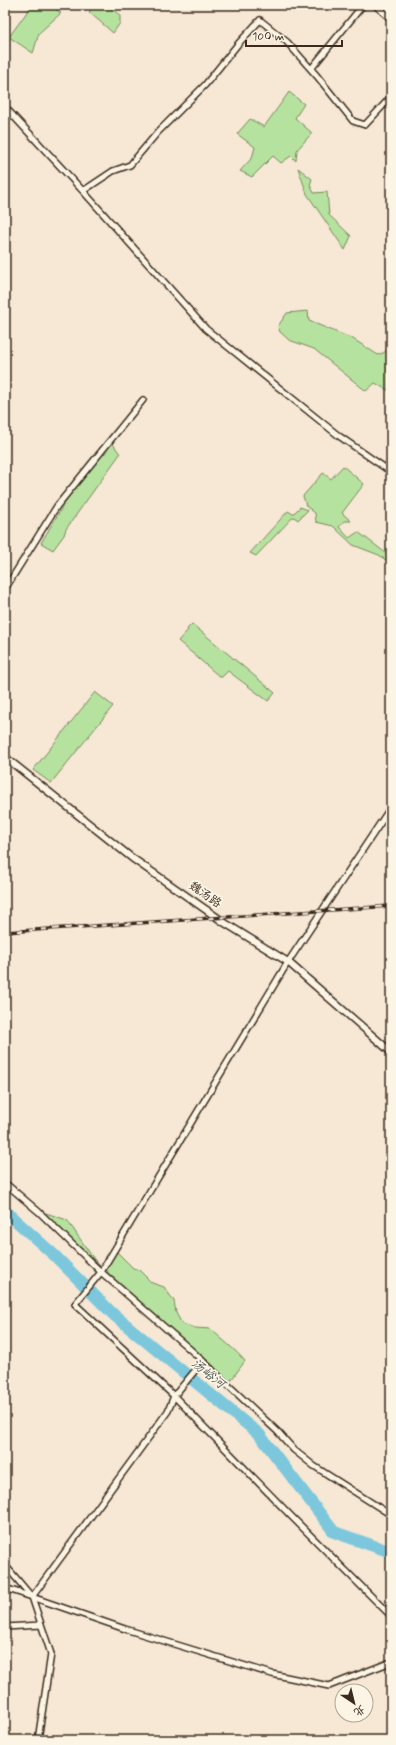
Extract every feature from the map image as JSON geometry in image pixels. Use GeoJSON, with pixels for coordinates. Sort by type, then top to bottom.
{"type":"FeatureCollection","features":[{"type":"Feature","properties":{"kind":"street"},"geometry":{"type":"LineString","coordinates":[[311,69],[363,5]]}},
{"type":"Feature","properties":{"kind":"street"},"geometry":{"type":"LineString","coordinates":[[375,5],[391,18]]}},
{"type":"Feature","properties":{"kind":"street"},"geometry":{"type":"LineString","coordinates":[[83,191],[113,171],[130,165],[158,132],[205,85],[238,44],[260,20],[287,42],[311,69],[353,122],[365,125],[391,97]]}},
{"type":"Feature","properties":{"kind":"street"},"geometry":{"type":"LineString","coordinates":[[5,107],[83,191],[206,330],[339,436],[391,472]]}},
{"type":"Feature","properties":{"kind":"street"},"geometry":{"type":"LineString","coordinates":[[5,589],[57,506],[143,400]]}},
{"type":"Feature","properties":{"kind":"street","name":"魏汤路"},"geometry":{"type":"LineString","coordinates":[[5,757],[132,858],[225,923],[288,962],[391,1052]]}},
{"type":"Feature","properties":{"kind":"street"},"geometry":{"type":"LineString","coordinates":[[391,807],[288,962],[101,1272],[75,1304],[174,1396],[391,1616]]}},
{"type":"Feature","properties":{"kind":"street"},"geometry":{"type":"LineString","coordinates":[[5,1183],[101,1272],[203,1361],[299,1454],[314,1466],[391,1515]]}},
{"type":"Feature","properties":{"kind":"street"},"geometry":{"type":"LineString","coordinates":[[32,1597],[168,1411],[174,1396],[203,1361]]}},
{"type":"Feature","properties":{"kind":"street"},"geometry":{"type":"LineString","coordinates":[[5,1565],[32,1597],[50,1654],[38,1740]]}},
{"type":"Feature","properties":{"kind":"street"},"geometry":{"type":"LineString","coordinates":[[5,1588],[124,1629],[264,1672],[329,1686],[391,1662]]}},
{"type":"Feature","properties":{"kind":"street"},"geometry":{"type":"LineString","coordinates":[[5,1627],[41,1625]]}},
{"type":"Feature","properties":{"kind":"green space"},"geometry":{"type":"Polygon","coordinates":[[[32,5],[50,5],[61,13],[39,33],[33,53],[9,37],[32,5]]]}},
{"type":"Feature","properties":{"kind":"green space"},"geometry":{"type":"Polygon","coordinates":[[[95,5],[106,5],[120,15],[120,23],[113,33],[89,12],[95,5]]]}},
{"type":"Feature","properties":{"kind":"green space"},"geometry":{"type":"Polygon","coordinates":[[[289,92],[304,104],[295,118],[312,133],[297,150],[296,161],[291,156],[281,163],[273,156],[252,177],[240,171],[252,158],[255,147],[237,134],[250,119],[264,127],[289,92]]]}},
{"type":"Feature","properties":{"kind":"green space"},"geometry":{"type":"Polygon","coordinates":[[[298,168],[312,179],[310,185],[314,193],[327,192],[329,215],[351,236],[345,250],[307,194],[298,168]]]}},
{"type":"Feature","properties":{"kind":"green space"},"geometry":{"type":"Polygon","coordinates":[[[308,311],[309,321],[353,339],[378,355],[385,352],[391,342],[391,392],[375,383],[366,391],[314,349],[289,340],[280,332],[278,326],[287,313],[308,311]]]}},
{"type":"Feature","properties":{"kind":"green space"},"geometry":{"type":"Polygon","coordinates":[[[111,441],[120,454],[66,529],[64,535],[53,550],[41,543],[71,492],[111,441]]]}},
{"type":"Feature","properties":{"kind":"green space"},"geometry":{"type":"Polygon","coordinates":[[[343,466],[364,484],[342,513],[351,521],[344,521],[339,527],[349,538],[358,532],[391,557],[391,564],[379,555],[353,545],[333,526],[316,522],[315,513],[306,506],[303,496],[323,473],[331,479],[343,466]]]}},
{"type":"Feature","properties":{"kind":"green space"},"geometry":{"type":"Polygon","coordinates":[[[300,507],[308,510],[298,520],[294,517],[292,518],[256,556],[250,553],[288,511],[293,514],[300,507]]]}},
{"type":"Feature","properties":{"kind":"green space"},"geometry":{"type":"Polygon","coordinates":[[[192,624],[275,693],[268,701],[228,671],[220,677],[178,641],[192,624]]]}},
{"type":"Feature","properties":{"kind":"green space"},"geometry":{"type":"Polygon","coordinates":[[[95,692],[113,706],[51,783],[33,770],[95,692]]]}},
{"type":"Feature","properties":{"kind":"green space"},"geometry":{"type":"Polygon","coordinates":[[[46,1213],[67,1220],[96,1262],[43,1214],[46,1213]]]}},
{"type":"Feature","properties":{"kind":"green space"},"geometry":{"type":"Polygon","coordinates":[[[116,1251],[133,1268],[139,1270],[152,1283],[164,1287],[174,1301],[176,1313],[182,1324],[195,1328],[211,1329],[245,1361],[229,1383],[214,1369],[215,1367],[108,1273],[107,1270],[116,1251]]]}},
{"type":"Feature","properties":{"kind":"waterway","name":"汤峪河"},"geometry":{"type":"LineString","coordinates":[[5,1211],[54,1255],[114,1315],[259,1434],[334,1532],[391,1552]]}},
{"type":"Feature","properties":{"kind":"railway"},"geometry":{"type":"LineString","coordinates":[[5,932],[391,906]]}}]}
